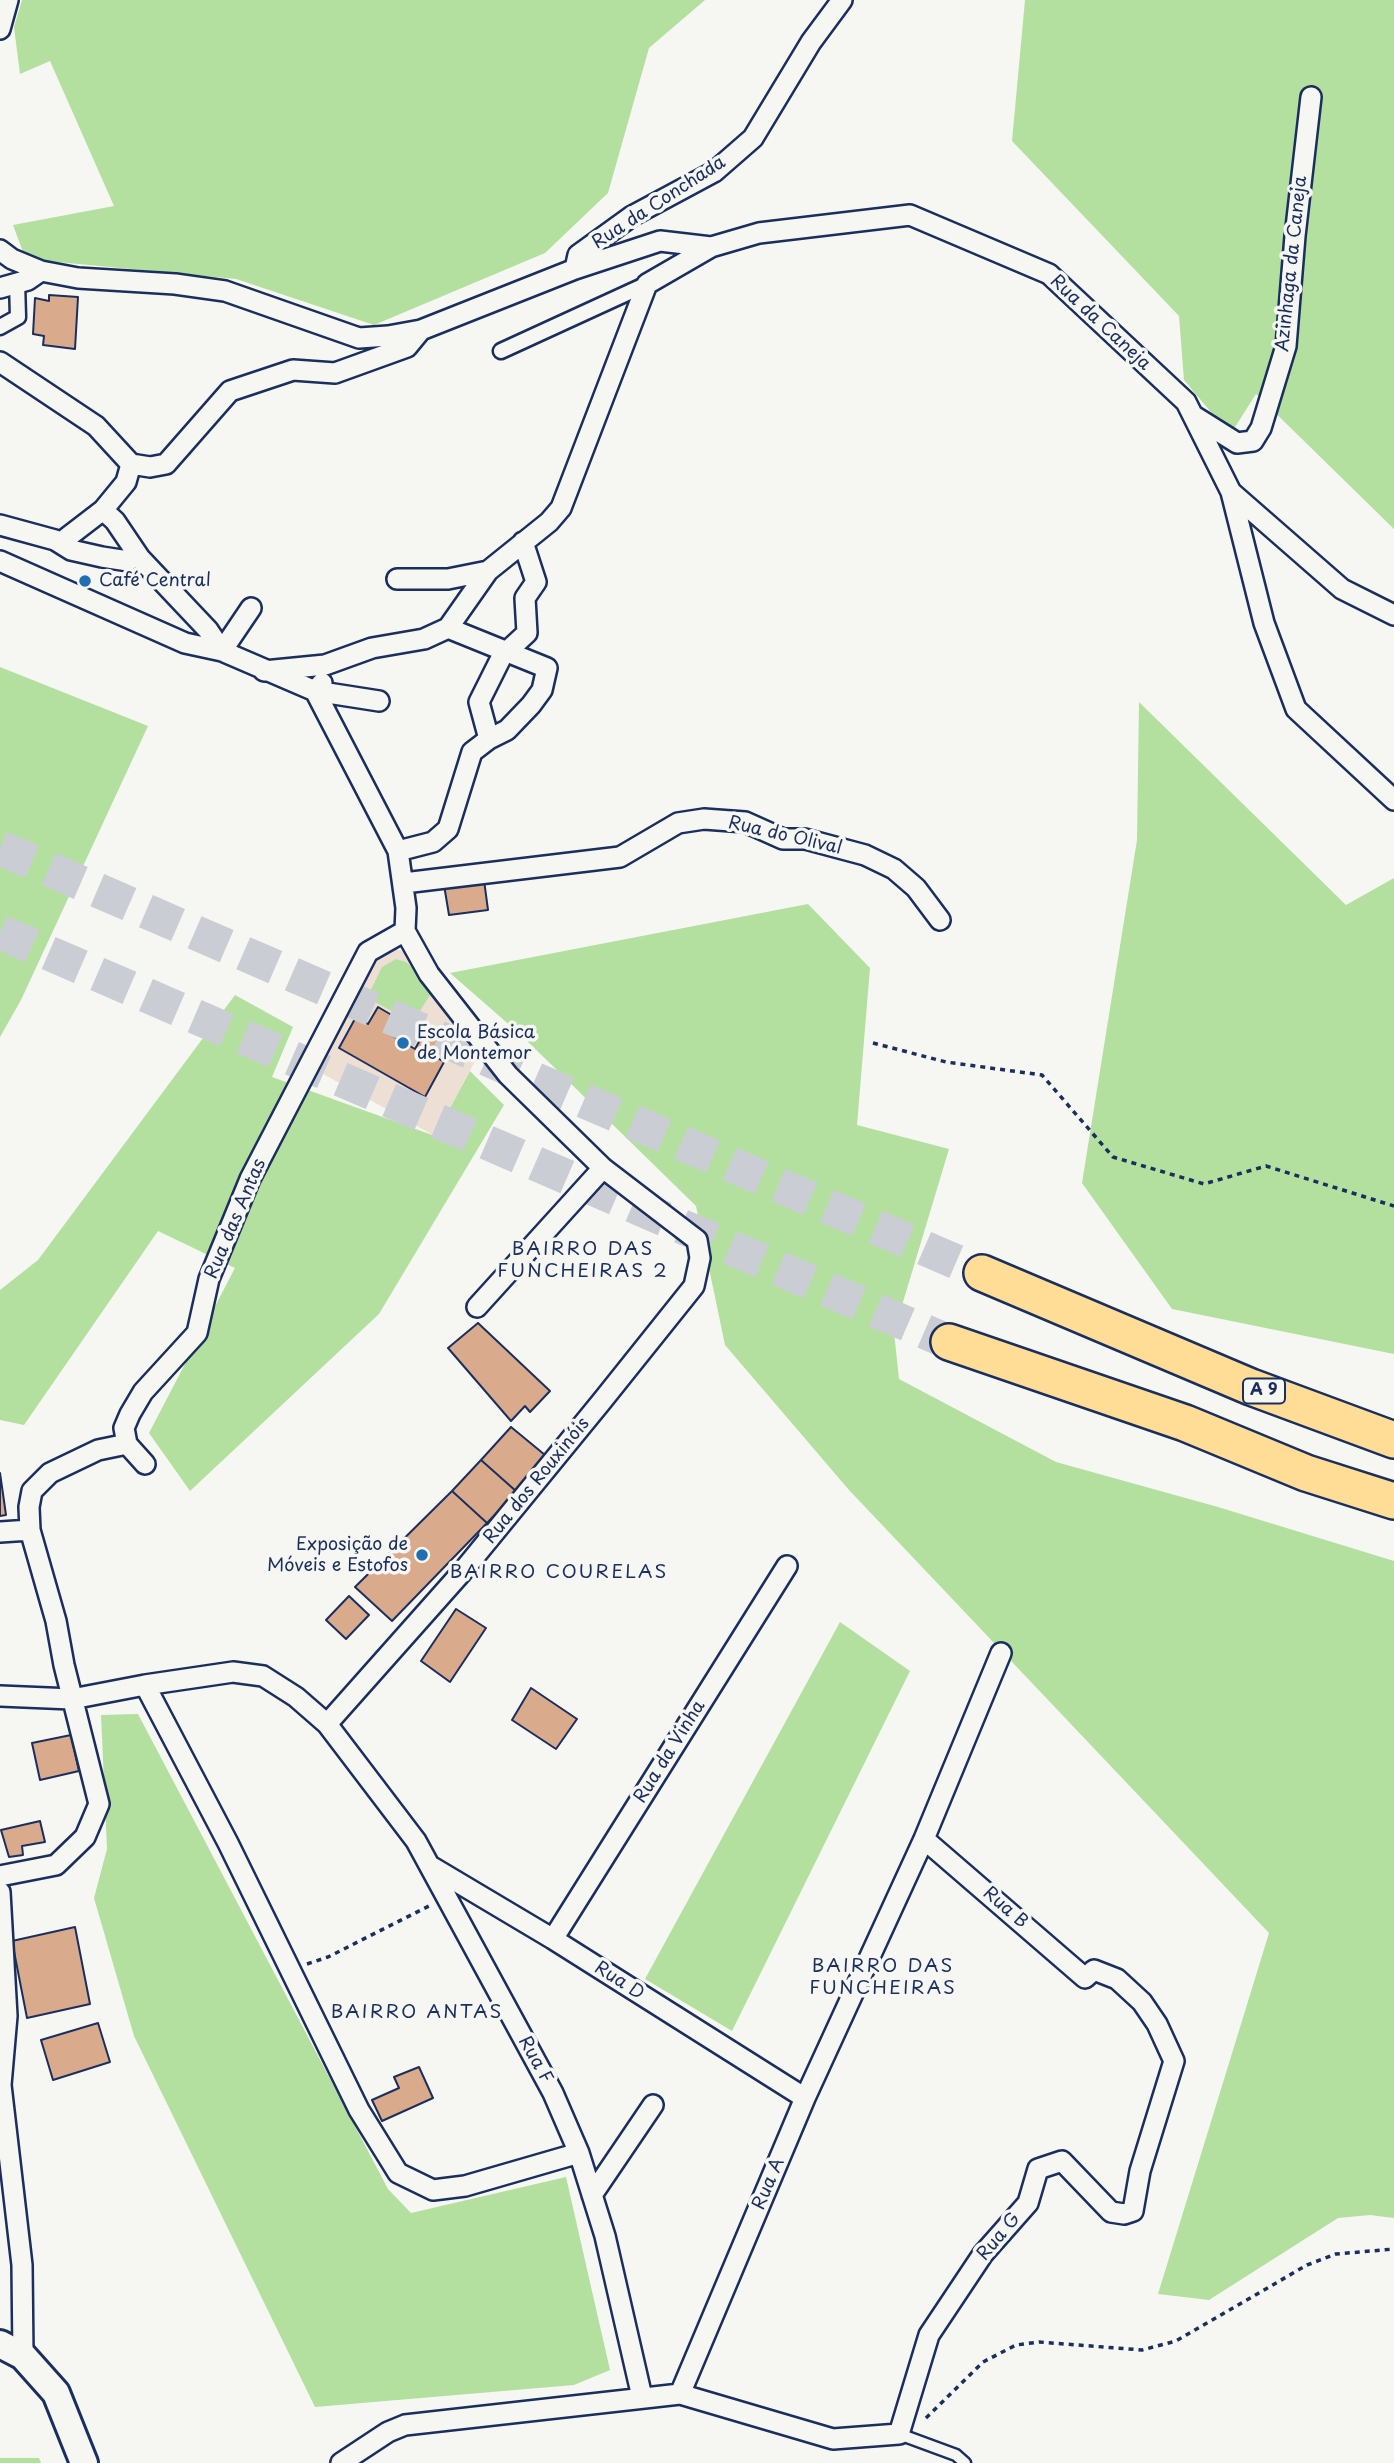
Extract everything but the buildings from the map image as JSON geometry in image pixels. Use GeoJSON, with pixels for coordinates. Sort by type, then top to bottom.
{"type":"FeatureCollection","features":[{"type":"Feature","properties":{"kind":"highway","name":"A 9"},"geometry":{"type":"LineString","coordinates":[[982,1273],[1251,1387],[1394,1440]]}},
{"type":"Feature","properties":{"kind":"highway"},"geometry":{"type":"LineString","coordinates":[[949,1342],[1185,1423],[1306,1473],[1394,1501]]}},
{"type":"Feature","properties":{"kind":"highway"},"geometry":{"type":"LineString","coordinates":[[1151,1413],[1229,1457],[1322,1500],[1394,1524]]}},
{"type":"Feature","properties":{"kind":"main road"},"geometry":{"type":"LineString","coordinates":[[12,2350],[55,2393],[84,2463]]}},
{"type":"Feature","properties":{"kind":"street"},"geometry":{"type":"LineString","coordinates":[[0,29],[8,0]]}},
{"type":"Feature","properties":{"kind":"street","name":"Rua da Conchada"},"geometry":{"type":"LineString","coordinates":[[575,269],[578,255],[632,216],[714,172],[753,138],[811,42],[842,0]]}},
{"type":"Feature","properties":{"kind":"street","name":"Azinhaga da Caneja"},"geometry":{"type":"LineString","coordinates":[[1193,416],[1237,443],[1253,441],[1261,428],[1286,346],[1311,97]]}},
{"type":"Feature","properties":{"kind":"street","name":"Rua da Caneja"},"geometry":{"type":"LineString","coordinates":[[711,247],[759,233],[910,215],[1049,274],[1186,402],[1231,492],[1342,589],[1394,615]]}},
{"type":"Feature","properties":{"kind":"street"},"geometry":{"type":"LineString","coordinates":[[0,250],[12,259],[41,271],[78,278],[225,290],[359,338],[421,330],[575,269],[660,241],[711,247]]}},
{"type":"Feature","properties":{"kind":"street"},"geometry":{"type":"LineString","coordinates":[[500,351],[647,284],[711,247]]}},
{"type":"Feature","properties":{"kind":"street"},"geometry":{"type":"LineString","coordinates":[[0,327],[18,317],[9,285],[28,280],[41,271]]}},
{"type":"Feature","properties":{"kind":"street"},"geometry":{"type":"LineString","coordinates":[[264,671],[325,664],[372,648],[424,639],[448,628],[488,571],[549,522],[561,508],[647,284]]}},
{"type":"Feature","properties":{"kind":"street"},"geometry":{"type":"LineString","coordinates":[[0,362],[96,426],[131,464],[150,467],[166,464],[230,391],[293,370],[335,373],[407,347],[421,330]]}},
{"type":"Feature","properties":{"kind":"street"},"geometry":{"type":"LineString","coordinates":[[60,543],[103,510],[126,482],[131,464]]}},
{"type":"Feature","properties":{"kind":"street"},"geometry":{"type":"LineString","coordinates":[[1231,492],[1264,623],[1296,709],[1394,800]]}},
{"type":"Feature","properties":{"kind":"street"},"geometry":{"type":"LineString","coordinates":[[103,510],[136,553],[208,630],[222,651]]}},
{"type":"Feature","properties":{"kind":"street"},"geometry":{"type":"LineString","coordinates":[[0,525],[60,543],[71,550],[128,561],[136,553]]}},
{"type":"Feature","properties":{"kind":"street"},"geometry":{"type":"LineString","coordinates":[[489,739],[479,702],[502,656],[511,651],[527,634],[525,598],[536,582],[523,542]]}},
{"type":"Feature","properties":{"kind":"street"},"geometry":{"type":"LineString","coordinates":[[0,561],[154,631],[186,643],[222,651],[314,691],[379,701]]}},
{"type":"Feature","properties":{"kind":"street"},"geometry":{"type":"LineString","coordinates":[[397,579],[448,579],[488,571]]}},
{"type":"Feature","properties":{"kind":"street"},"geometry":{"type":"LineString","coordinates":[[222,651],[251,608]]}},
{"type":"Feature","properties":{"kind":"street"},"geometry":{"type":"LineString","coordinates":[[398,851],[433,842],[448,829],[472,752],[489,739],[508,730],[542,691],[546,678],[547,668],[511,651],[448,628]]}},
{"type":"Feature","properties":{"kind":"street"},"geometry":{"type":"LineString","coordinates":[[314,691],[343,658]]}},
{"type":"Feature","properties":{"kind":"street"},"geometry":{"type":"LineString","coordinates":[[314,691],[398,851],[404,883],[405,930],[429,974],[508,1075],[603,1168],[477,1307]]}},
{"type":"Feature","properties":{"kind":"street","name":"Rua do Olival"},"geometry":{"type":"LineString","coordinates":[[404,883],[620,857],[678,823],[704,819],[745,822],[783,839],[805,839],[865,855],[894,869],[916,888],[940,920]]}},
{"type":"Feature","properties":{"kind":"street","name":"Rua das Antas"},"geometry":{"type":"LineString","coordinates":[[127,1444],[124,1428],[143,1392],[197,1333],[209,1279],[250,1179],[321,1038],[368,952],[405,930]]}},
{"type":"Feature","properties":{"kind":"street","name":"Rua dos Rouxinóis"},"geometry":{"type":"LineString","coordinates":[[327,1724],[462,1573],[694,1286],[700,1258],[697,1240],[603,1168]]}},
{"type":"Feature","properties":{"kind":"street"},"geometry":{"type":"LineString","coordinates":[[0,1876],[56,1865],[86,1837],[99,1804],[72,1699],[56,1621],[30,1530],[29,1507],[32,1492],[50,1473],[98,1450],[127,1444],[145,1464]]}},
{"type":"Feature","properties":{"kind":"street"},"geometry":{"type":"LineString","coordinates":[[0,1532],[30,1530]]}},
{"type":"Feature","properties":{"kind":"street","name":"Rua da Vinha"},"geometry":{"type":"LineString","coordinates":[[553,1939],[787,1566]]}},
{"type":"Feature","properties":{"kind":"street","name":"Rua A"},"geometry":{"type":"LineString","coordinates":[[680,2394],[805,2098],[924,1839],[1001,1653]]}},
{"type":"Feature","properties":{"kind":"street","name":"Rua F"},"geometry":{"type":"LineString","coordinates":[[0,1696],[72,1699],[233,1672],[263,1676],[296,1697],[327,1724],[416,1841],[553,2093],[579,2153],[592,2195],[642,2397]]}},
{"type":"Feature","properties":{"kind":"street"},"geometry":{"type":"LineString","coordinates":[[145,1685],[359,2110],[398,2172],[433,2190],[466,2186],[579,2153]]}},
{"type":"Feature","properties":{"kind":"street","name":"Rua B"},"geometry":{"type":"LineString","coordinates":[[924,1839],[1086,1978]]}},
{"type":"Feature","properties":{"kind":"street","name":"Rua D"},"geometry":{"type":"LineString","coordinates":[[431,1866],[553,1939],[805,2098]]}},
{"type":"Feature","properties":{"kind":"street"},"geometry":{"type":"LineString","coordinates":[[0,1892],[7,2016],[1,2085],[22,2265],[12,2350]]}},
{"type":"Feature","properties":{"kind":"street","name":"Rua G"},"geometry":{"type":"LineString","coordinates":[[899,2434],[929,2335],[983,2254],[1027,2203],[1038,2169],[1062,2161],[1111,2212],[1124,2214],[1133,2211],[1140,2171],[1174,2061],[1157,2024],[1142,2002],[1116,1979],[1094,1970],[1086,1978]]}},
{"type":"Feature","properties":{"kind":"street"},"geometry":{"type":"LineString","coordinates":[[592,2195],[653,2105]]}},
{"type":"Feature","properties":{"kind":"street"},"geometry":{"type":"LineString","coordinates":[[341,2463],[388,2432],[405,2425],[680,2394],[833,2439],[899,2434]]}},
{"type":"Feature","properties":{"kind":"lane"},"geometry":{"type":"LineString","coordinates":[[899,2434],[956,2455],[965,2463]]}},
{"type":"Feature","properties":{"kind":"path"},"geometry":{"type":"LineString","coordinates":[[873,1043],[946,1062],[1042,1075],[1113,1157],[1204,1184],[1266,1166],[1394,1206]]}},
{"type":"Feature","properties":{"kind":"path"},"geometry":{"type":"LineString","coordinates":[[290,1970],[328,1957],[447,1897]]}},
{"type":"Feature","properties":{"kind":"path"},"geometry":{"type":"LineString","coordinates":[[899,2434],[922,2421],[983,2362],[1016,2345],[1039,2342],[1142,2350],[1176,2341],[1253,2293],[1336,2253],[1394,2249]]}},
{"type":"Feature","properties":{"kind":"shaded area","name":"Escola Básica de Montemor"},"geometry":{"type":"Polygon","coordinates":[[[395,949],[411,953],[481,1050],[435,1136],[316,1070],[375,957],[395,949]]]}},
{"type":"Feature","properties":{"kind":"green space"},"geometry":{"type":"Polygon","coordinates":[[[22,0],[705,0],[649,48],[608,193],[545,253],[374,325],[236,279],[47,261],[23,252],[13,225],[114,206],[50,61],[20,74],[14,27],[22,0]]]}},
{"type":"Feature","properties":{"kind":"green space"},"geometry":{"type":"Polygon","coordinates":[[[1025,0],[1394,0],[1394,529],[1256,394],[1230,435],[1184,380],[1179,316],[1012,141],[1025,0]]]}},
{"type":"Feature","properties":{"kind":"green space"},"geometry":{"type":"Polygon","coordinates":[[[0,667],[148,726],[21,1000],[0,1037],[0,667]]]}},
{"type":"Feature","properties":{"kind":"green space"},"geometry":{"type":"Polygon","coordinates":[[[1139,702],[1346,905],[1394,878],[1394,1354],[1172,1309],[1082,1183],[1137,840],[1139,702]]]}},
{"type":"Feature","properties":{"kind":"green space"},"geometry":{"type":"Polygon","coordinates":[[[808,904],[870,968],[857,1125],[949,1149],[894,1332],[899,1379],[1056,1462],[1218,1507],[1394,1561],[1394,2218],[1370,2215],[1338,2218],[1209,2300],[1158,2294],[1269,1933],[849,1490],[725,1345],[696,1206],[521,1035],[450,973],[808,904]]]}},
{"type":"Feature","properties":{"kind":"green space"},"geometry":{"type":"Polygon","coordinates":[[[396,959],[406,962],[415,970],[430,995],[413,1022],[367,998],[382,967],[396,959]]]}},
{"type":"Feature","properties":{"kind":"green space"},"geometry":{"type":"Polygon","coordinates":[[[235,995],[293,1027],[272,1077],[435,1136],[470,1071],[504,1105],[379,1314],[190,1491],[149,1433],[235,1268],[158,1231],[24,1425],[0,1420],[0,1290],[38,1260],[235,995]]]}},
{"type":"Feature","properties":{"kind":"green space"},"geometry":{"type":"Polygon","coordinates":[[[840,1622],[910,1671],[732,2031],[645,1979],[840,1622]]]}},
{"type":"Feature","properties":{"kind":"green space"},"geometry":{"type":"Polygon","coordinates":[[[138,1714],[388,2189],[411,2213],[566,2177],[610,2370],[574,2385],[315,2407],[134,2036],[94,1898],[107,1849],[101,1715],[138,1714]]]}},
{"type":"Feature","properties":{"kind":"green space"},"geometry":{"type":"Polygon","coordinates":[[[0,2458],[39,2458],[41,2463],[0,2463],[0,2458]]]}},
{"type":"Feature","properties":{"kind":"tunnel"},"geometry":{"type":"LineString","coordinates":[[0,848],[982,1273]]}},
{"type":"Feature","properties":{"kind":"tunnel"},"geometry":{"type":"LineString","coordinates":[[0,932],[949,1342]]}},
{"type":"Feature","properties":{"kind":"place","name":"Café Central"},"geometry":{"type":"Point","coordinates":[85,581]}},
{"type":"Feature","properties":{"kind":"place","name":"Escola Básica de Montemor"},"geometry":{"type":"Point","coordinates":[403,1043]}},
{"type":"Feature","properties":{"kind":"place","name":"Exposição de Móveis e Estofos"},"geometry":{"type":"Point","coordinates":[422,1555]}},
{"type":"Feature","properties":{"kind":"district","name":"BAIRRO DAS FUNCHEIRAS 2"},"geometry":{"type":"Point","coordinates":[583,1261]}},
{"type":"Feature","properties":{"kind":"district","name":"BAIRRO COURELAS"},"geometry":{"type":"Point","coordinates":[559,1573]}},
{"type":"Feature","properties":{"kind":"district","name":"BAIRRO DAS FUNCHEIRAS"},"geometry":{"type":"Point","coordinates":[883,1978]}},
{"type":"Feature","properties":{"kind":"district","name":"BAIRRO ANTAS"},"geometry":{"type":"Point","coordinates":[417,2013]}}]}
